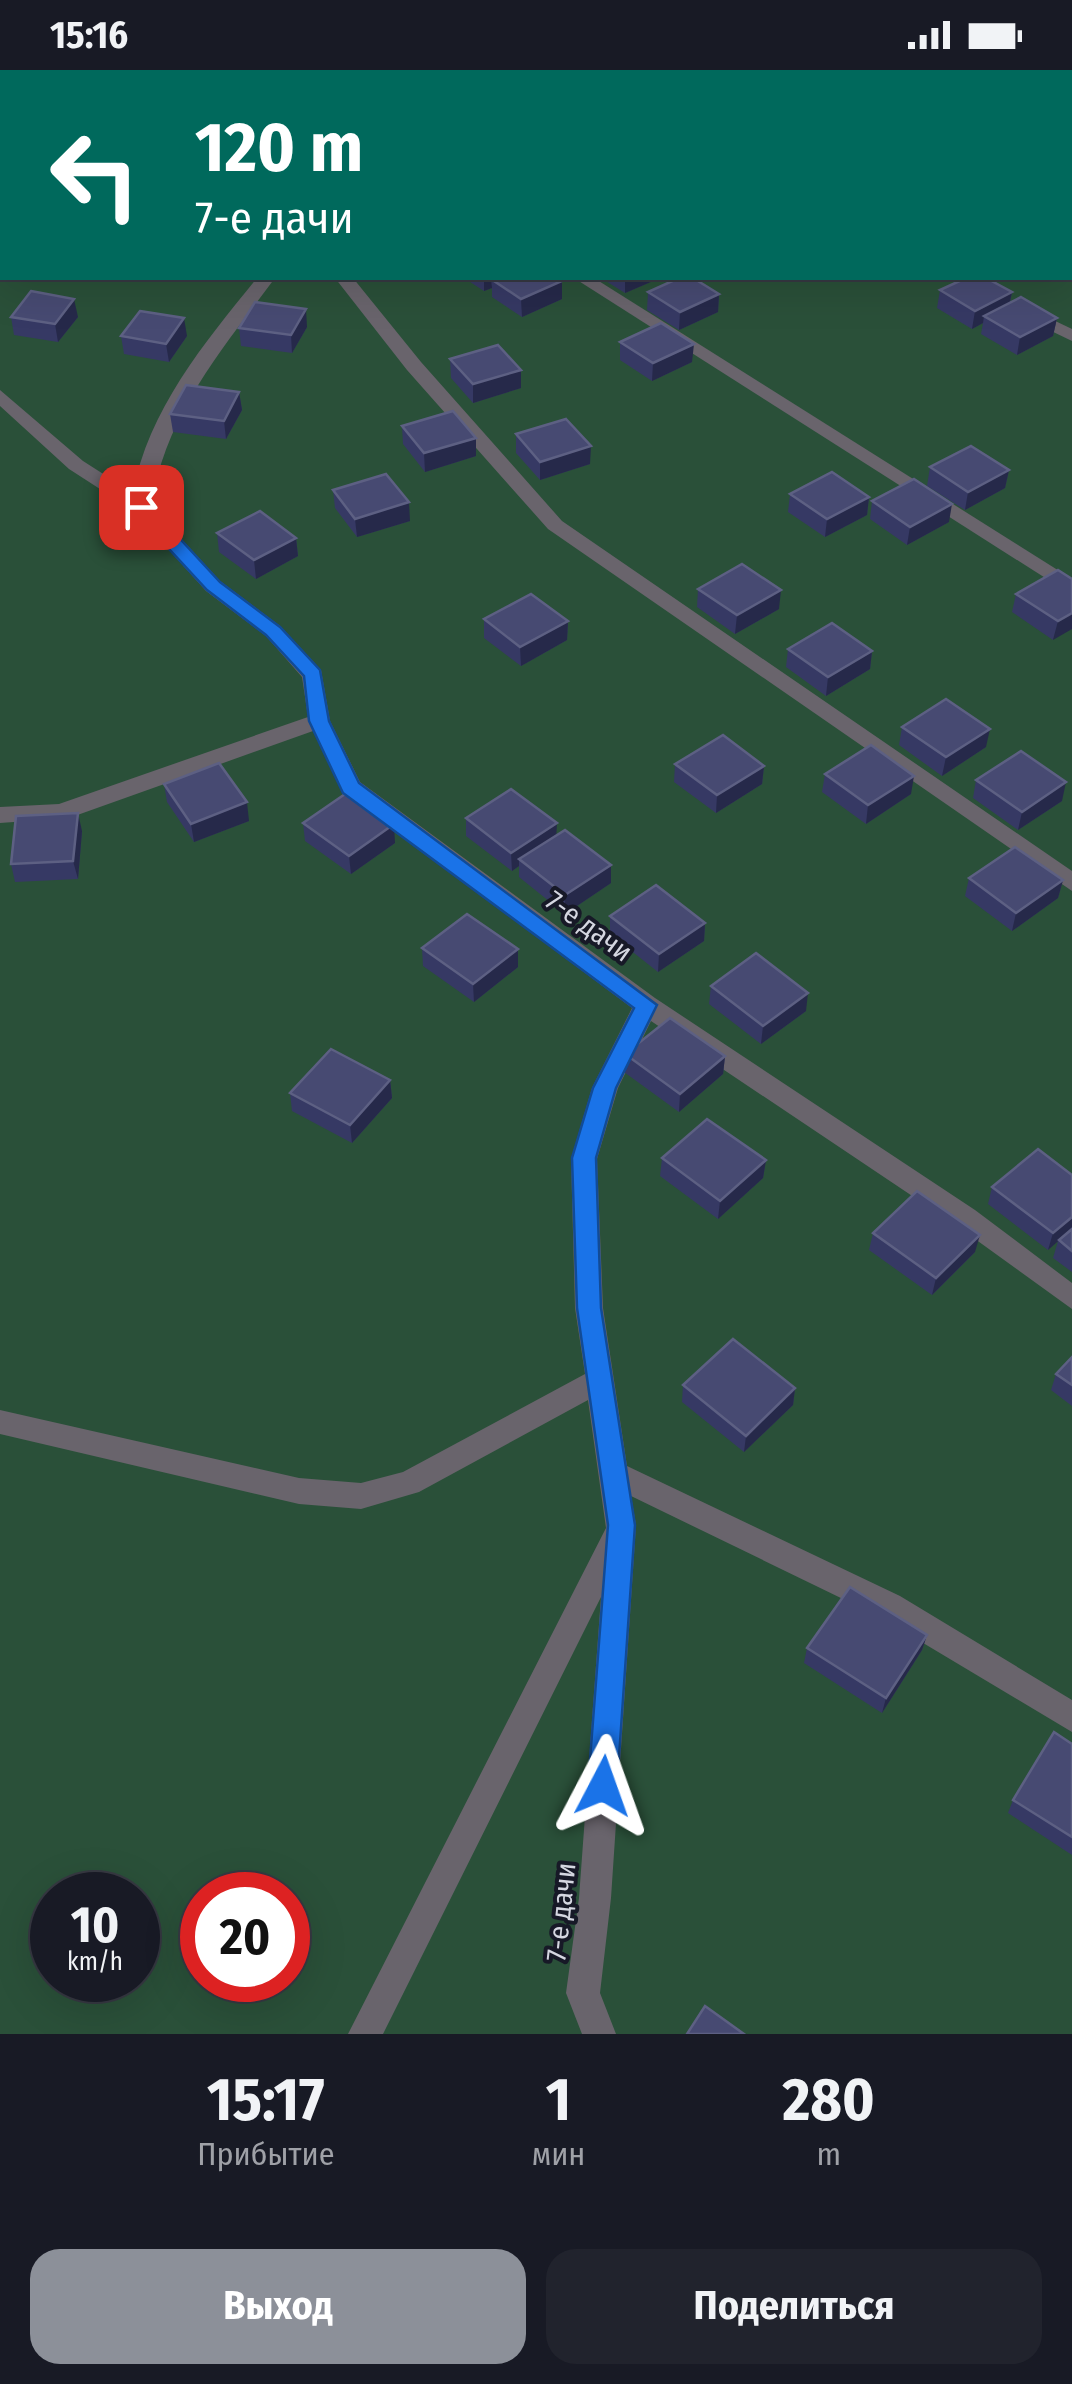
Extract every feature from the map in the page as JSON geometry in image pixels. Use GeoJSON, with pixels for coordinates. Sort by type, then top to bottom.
{"type":"FeatureCollection","features":[{"type":"Feature","properties":{"kind":"lane"},"geometry":{"type":"LineString","coordinates":[[141,507],[146,462],[199,366],[264,280]]}},
{"type":"Feature","properties":{"kind":"lane"},"geometry":{"type":"LineString","coordinates":[[346,280],[414,366],[555,525],[1072,884]]}},
{"type":"Feature","properties":{"kind":"lane"},"geometry":{"type":"LineString","coordinates":[[586,280],[1072,588]]}},
{"type":"Feature","properties":{"kind":"lane"},"geometry":{"type":"LineString","coordinates":[[1004,300],[1072,336]]}},
{"type":"Feature","properties":{"kind":"lane","name":"7-е дачи"},"geometry":{"type":"LineString","coordinates":[[0,396],[76,466],[141,507],[214,586],[273,631],[313,674],[319,721],[350,788],[646,1005],[604,1088],[584,1158],[589,1308],[621,1525],[595,1898],[582,1993],[599,2034]]}},
{"type":"Feature","properties":{"kind":"lane"},"geometry":{"type":"LineString","coordinates":[[0,815],[61,812],[319,721]]}},
{"type":"Feature","properties":{"kind":"lane"},"geometry":{"type":"LineString","coordinates":[[646,1005],[966,1218],[1072,1298]]}},
{"type":"Feature","properties":{"kind":"lane"},"geometry":{"type":"LineString","coordinates":[[0,1422],[299,1490],[360,1496],[410,1482],[600,1380]]}},
{"type":"Feature","properties":{"kind":"lane"},"geometry":{"type":"LineString","coordinates":[[614,1474],[889,1606],[1072,1717]]}},
{"type":"Feature","properties":{"kind":"lane"},"geometry":{"type":"LineString","coordinates":[[365,2034],[621,1525]]}},
{"type":"Feature","properties":{"kind":"green space"},"geometry":{"type":"Polygon","coordinates":[[[0,280],[1072,280],[1072,2034],[0,2034],[0,280]]]}},
{"type":"Feature","properties":{"kind":"building"},"geometry":{"type":"Polygon","coordinates":[[[492,280],[562,281],[521,299],[492,280]]]}},
{"type":"Feature","properties":{"kind":"building"},"geometry":{"type":"Polygon","coordinates":[[[675,280],[696,280],[719,294],[680,312],[648,292],[675,280]]]}},
{"type":"Feature","properties":{"kind":"building"},"geometry":{"type":"Polygon","coordinates":[[[962,280],[990,280],[1012,292],[975,311],[940,290],[962,280]]]}},
{"type":"Feature","properties":{"kind":"building"},"geometry":{"type":"Polygon","coordinates":[[[31,291],[74,299],[55,324],[11,317],[31,291]]]}},
{"type":"Feature","properties":{"kind":"building"},"geometry":{"type":"Polygon","coordinates":[[[1021,297],[1057,318],[1020,337],[984,316],[1021,297]]]}},
{"type":"Feature","properties":{"kind":"building"},"geometry":{"type":"Polygon","coordinates":[[[255,302],[306,309],[291,335],[239,328],[255,302]]]}},
{"type":"Feature","properties":{"kind":"building"},"geometry":{"type":"Polygon","coordinates":[[[140,311],[184,318],[166,344],[121,336],[140,311]]]}},
{"type":"Feature","properties":{"kind":"building"},"geometry":{"type":"Polygon","coordinates":[[[661,323],[694,344],[653,363],[620,342],[661,323]]]}},
{"type":"Feature","properties":{"kind":"building"},"geometry":{"type":"Polygon","coordinates":[[[498,345],[521,370],[473,384],[450,359],[498,345]]]}},
{"type":"Feature","properties":{"kind":"building"},"geometry":{"type":"Polygon","coordinates":[[[186,385],[239,392],[224,421],[170,414],[186,385]]]}},
{"type":"Feature","properties":{"kind":"building"},"geometry":{"type":"Polygon","coordinates":[[[453,411],[476,438],[424,453],[402,426],[453,411]]]}},
{"type":"Feature","properties":{"kind":"building"},"geometry":{"type":"Polygon","coordinates":[[[566,419],[591,446],[540,462],[516,434],[566,419]]]}},
{"type":"Feature","properties":{"kind":"building"},"geometry":{"type":"Polygon","coordinates":[[[971,446],[1009,470],[968,492],[930,467],[971,446]]]}},
{"type":"Feature","properties":{"kind":"building"},"geometry":{"type":"Polygon","coordinates":[[[832,472],[869,497],[827,519],[790,494],[832,472]]]}},
{"type":"Feature","properties":{"kind":"building"},"geometry":{"type":"Polygon","coordinates":[[[386,474],[409,502],[355,519],[333,490],[386,474]]]}},
{"type":"Feature","properties":{"kind":"building"},"geometry":{"type":"Polygon","coordinates":[[[914,479],[952,504],[910,527],[872,501],[914,479]]]}},
{"type":"Feature","properties":{"kind":"building"},"geometry":{"type":"Polygon","coordinates":[[[260,511],[296,538],[254,560],[217,533],[260,511]]]}},
{"type":"Feature","properties":{"kind":"building"},"geometry":{"type":"Polygon","coordinates":[[[742,564],[781,590],[737,615],[698,589],[742,564]]]}},
{"type":"Feature","properties":{"kind":"building"},"geometry":{"type":"Polygon","coordinates":[[[1058,570],[1072,579],[1072,613],[1058,621],[1016,594],[1058,570]]]}},
{"type":"Feature","properties":{"kind":"building"},"geometry":{"type":"Polygon","coordinates":[[[531,594],[568,621],[520,647],[484,619],[531,594]]]}},
{"type":"Feature","properties":{"kind":"building"},"geometry":{"type":"Polygon","coordinates":[[[832,623],[872,651],[828,677],[788,649],[832,623]]]}},
{"type":"Feature","properties":{"kind":"building"},"geometry":{"type":"Polygon","coordinates":[[[946,699],[990,729],[946,757],[902,727],[946,699]]]}},
{"type":"Feature","properties":{"kind":"building"},"geometry":{"type":"Polygon","coordinates":[[[723,735],[764,766],[717,795],[675,764],[723,735]]]}},
{"type":"Feature","properties":{"kind":"building"},"geometry":{"type":"Polygon","coordinates":[[[871,745],[914,776],[868,805],[825,774],[871,745]]]}},
{"type":"Feature","properties":{"kind":"building"},"geometry":{"type":"Polygon","coordinates":[[[1021,751],[1066,782],[1022,812],[976,780],[1021,751]]]}},
{"type":"Feature","properties":{"kind":"building"},"geometry":{"type":"Polygon","coordinates":[[[219,763],[247,802],[191,824],[164,784],[219,763]]]}},
{"type":"Feature","properties":{"kind":"building"},"geometry":{"type":"Polygon","coordinates":[[[511,789],[557,823],[511,853],[466,818],[511,789]]]}},
{"type":"Feature","properties":{"kind":"building"},"geometry":{"type":"Polygon","coordinates":[[[348,792],[394,824],[349,856],[303,823],[348,792]]]}},
{"type":"Feature","properties":{"kind":"building"},"geometry":{"type":"Polygon","coordinates":[[[78,813],[73,861],[11,864],[16,816],[78,813]]]}},
{"type":"Feature","properties":{"kind":"building"},"geometry":{"type":"Polygon","coordinates":[[[565,830],[611,865],[565,895],[519,859],[565,830]]]}},
{"type":"Feature","properties":{"kind":"building"},"geometry":{"type":"Polygon","coordinates":[[[1015,847],[1063,880],[1016,913],[969,878],[1015,847]]]}},
{"type":"Feature","properties":{"kind":"building"},"geometry":{"type":"Polygon","coordinates":[[[656,885],[705,923],[659,954],[610,916],[656,885]]]}},
{"type":"Feature","properties":{"kind":"building"},"geometry":{"type":"Polygon","coordinates":[[[467,914],[518,949],[473,984],[422,948],[467,914]]]}},
{"type":"Feature","properties":{"kind":"building"},"geometry":{"type":"Polygon","coordinates":[[[756,953],[808,993],[763,1026],[711,986],[756,953]]]}},
{"type":"Feature","properties":{"kind":"building"},"geometry":{"type":"Polygon","coordinates":[[[670,1018],[725,1056],[680,1094],[625,1054],[670,1018]]]}},
{"type":"Feature","properties":{"kind":"building"},"geometry":{"type":"Polygon","coordinates":[[[331,1049],[390,1080],[350,1125],[290,1093],[331,1049]]]}},
{"type":"Feature","properties":{"kind":"building"},"geometry":{"type":"Polygon","coordinates":[[[707,1119],[766,1160],[720,1201],[662,1158],[707,1119]]]}},
{"type":"Feature","properties":{"kind":"building"},"geometry":{"type":"Polygon","coordinates":[[[1038,1149],[1072,1175],[1072,1217],[1053,1233],[992,1187],[1038,1149]]]}},
{"type":"Feature","properties":{"kind":"building"},"geometry":{"type":"Polygon","coordinates":[[[917,1191],[980,1235],[936,1278],[873,1233],[917,1191]]]}},
{"type":"Feature","properties":{"kind":"building"},"geometry":{"type":"Polygon","coordinates":[[[1072,1229],[1072,1251],[1059,1240],[1072,1229]]]}},
{"type":"Feature","properties":{"kind":"building"},"geometry":{"type":"Polygon","coordinates":[[[733,1339],[795,1388],[746,1436],[683,1385],[733,1339]]]}},
{"type":"Feature","properties":{"kind":"building"},"geometry":{"type":"Polygon","coordinates":[[[1072,1357],[1072,1385],[1056,1374],[1072,1357]]]}},
{"type":"Feature","properties":{"kind":"building"},"geometry":{"type":"Polygon","coordinates":[[[850,1587],[927,1635],[886,1698],[807,1648],[850,1587]]]}},
{"type":"Feature","properties":{"kind":"building"},"geometry":{"type":"Polygon","coordinates":[[[1054,1732],[1072,1744],[1072,1837],[1013,1800],[1054,1732]]]}},
{"type":"Feature","properties":{"kind":"building"},"geometry":{"type":"Polygon","coordinates":[[[705,2006],[744,2034],[687,2034],[705,2006]]]}},
{"type":"Feature","properties":{"kind":"route"},"geometry":{"type":"LineString","coordinates":[[141,507],[214,586],[273,631],[313,674],[319,721],[350,788],[646,1005],[604,1088],[584,1158],[589,1308],[621,1525],[603,1786]]}}]}
